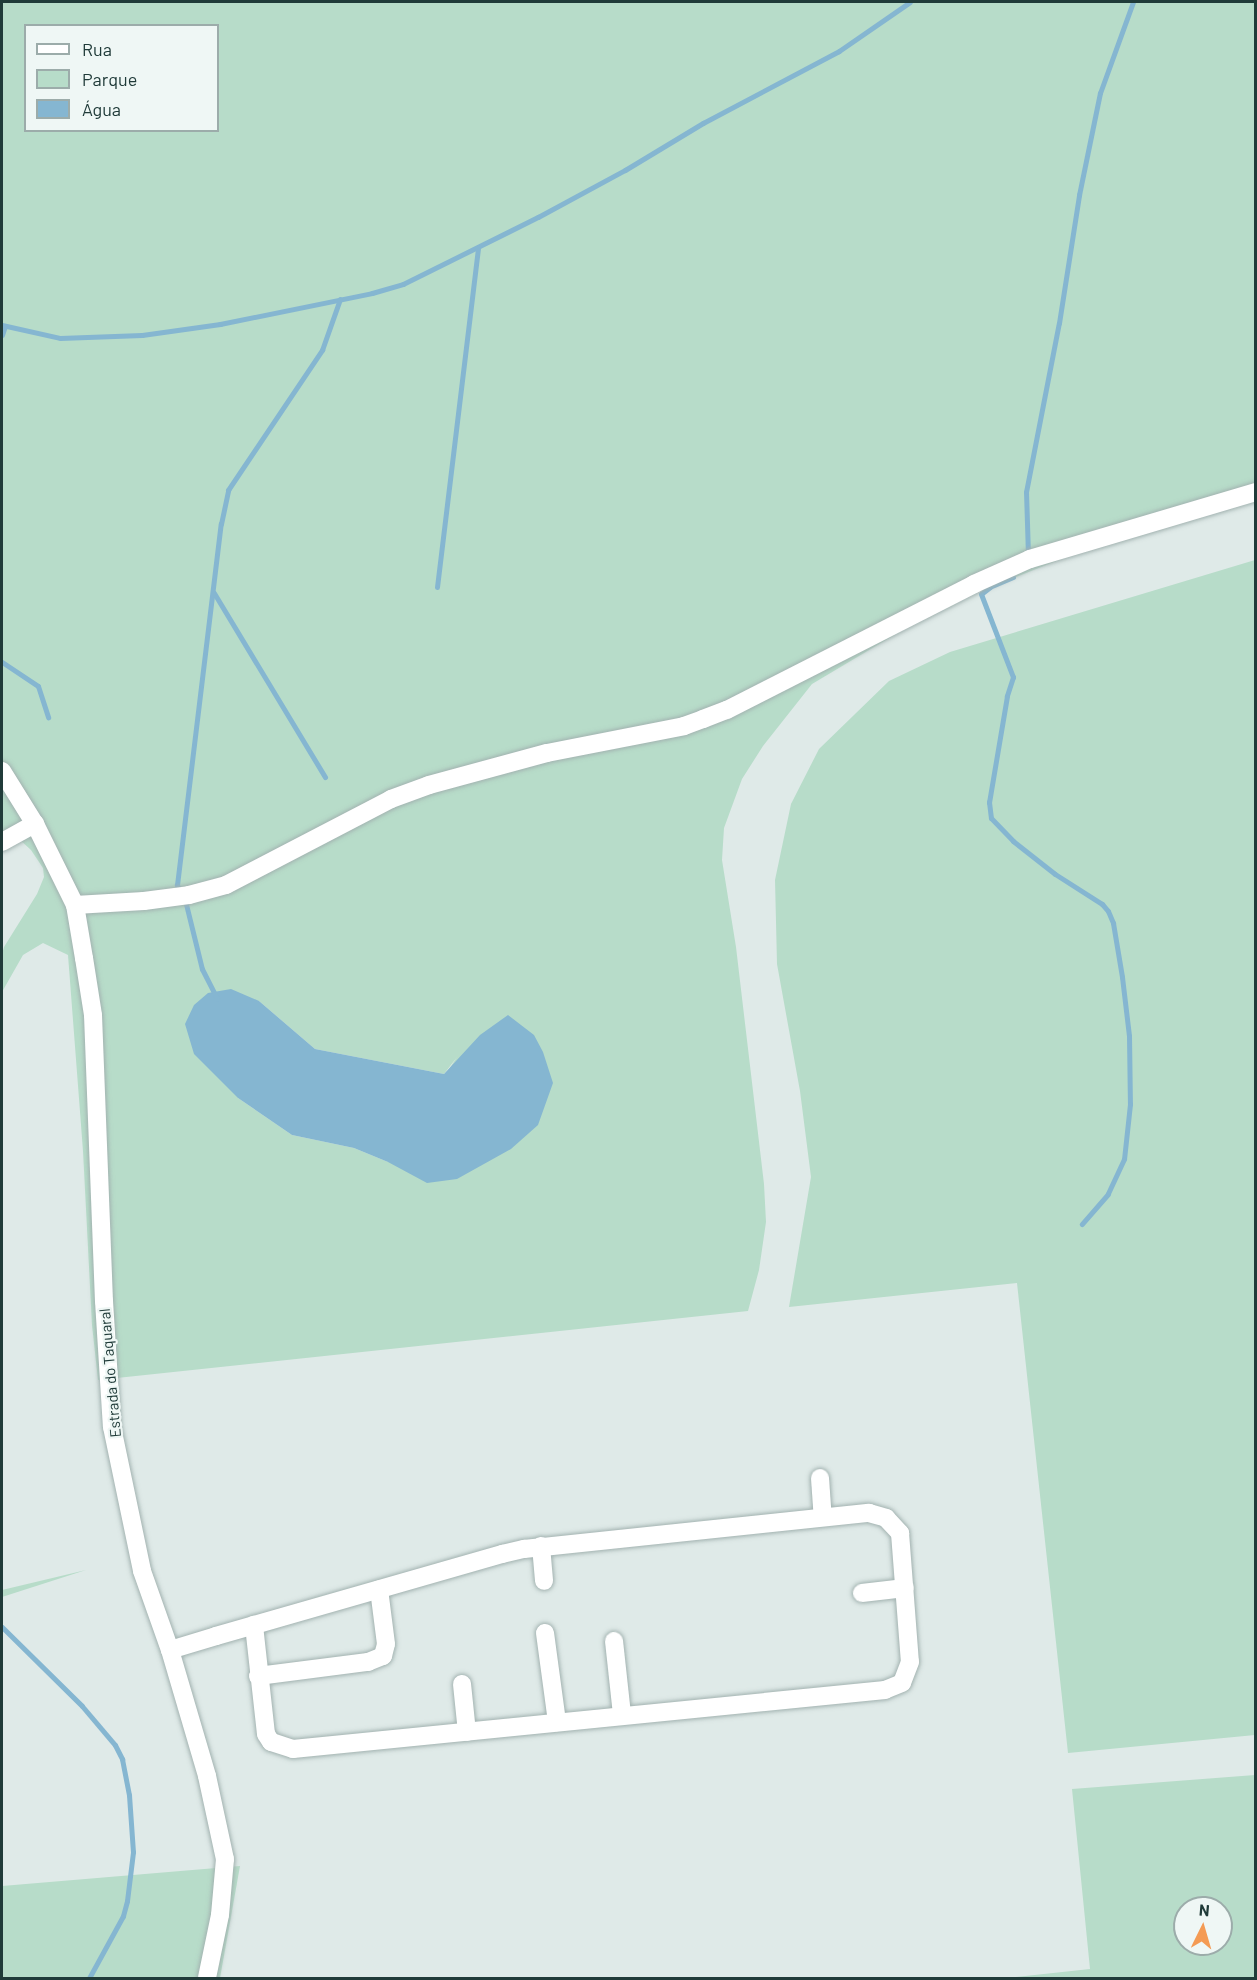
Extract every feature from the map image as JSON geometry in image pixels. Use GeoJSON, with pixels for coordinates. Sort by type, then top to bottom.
{"type":"FeatureCollection","features":[{"type":"Feature","properties":{"kind":"street"},"geometry":{"type":"LineString","coordinates":[[75,905],[144,901],[189,895],[226,885],[391,799],[429,785],[547,753],[684,726],[737,705],[974,584],[1030,559],[1256,492]]}},
{"type":"Feature","properties":{"kind":"street","name":"Estrada do Taquaral"},"geometry":{"type":"LineString","coordinates":[[2,771],[35,824],[75,905],[93,1015],[104,1301],[112,1427],[142,1571],[170,1650],[217,1812],[225,1859],[220,1915],[207,1978]]}},
{"type":"Feature","properties":{"kind":"street"},"geometry":{"type":"LineString","coordinates":[[2,842],[35,824]]}},
{"type":"Feature","properties":{"kind":"street"},"geometry":{"type":"LineString","coordinates":[[820,1478],[823,1517]]}},
{"type":"Feature","properties":{"kind":"street"},"geometry":{"type":"LineString","coordinates":[[170,1650],[254,1625],[502,1554],[541,1546],[869,1513],[893,1522],[902,1540],[910,1662],[906,1677],[895,1688],[306,1748],[281,1746],[271,1742],[266,1734],[254,1625]]}},
{"type":"Feature","properties":{"kind":"street"},"geometry":{"type":"LineString","coordinates":[[541,1546],[544,1581]]}},
{"type":"Feature","properties":{"kind":"street"},"geometry":{"type":"LineString","coordinates":[[862,1593],[905,1588]]}},
{"type":"Feature","properties":{"kind":"street"},"geometry":{"type":"LineString","coordinates":[[258,1676],[368,1662],[383,1656],[386,1644],[379,1590]]}},
{"type":"Feature","properties":{"kind":"street"},"geometry":{"type":"LineString","coordinates":[[545,1633],[557,1722]]}},
{"type":"Feature","properties":{"kind":"street"},"geometry":{"type":"LineString","coordinates":[[614,1641],[622,1715]]}},
{"type":"Feature","properties":{"kind":"street"},"geometry":{"type":"LineString","coordinates":[[462,1684],[467,1732]]}},
{"type":"Feature","properties":{"kind":"green space"},"geometry":{"type":"Polygon","coordinates":[[[2,2],[1255,2],[1255,499],[1069,556],[943,606],[812,684],[763,746],[742,779],[724,828],[722,860],[736,947],[764,1184],[766,1222],[759,1270],[748,1311],[98,1380],[92,1325],[83,1151],[68,955],[43,943],[23,955],[2,992],[4,947],[37,894],[44,877],[43,868],[31,850],[18,838],[2,832],[2,2]],[[259,1001],[238,1098],[292,1135],[354,1148],[388,1162],[457,1057],[444,1074],[315,1049],[259,1001]]]}},
{"type":"Feature","properties":{"kind":"green space"},"geometry":{"type":"Polygon","coordinates":[[[1255,560],[1255,1735],[1068,1753],[1017,1283],[789,1307],[811,1177],[800,1091],[777,964],[775,880],[791,804],[819,749],[889,681],[950,652],[1255,560]]]}},
{"type":"Feature","properties":{"kind":"green space"},"geometry":{"type":"Polygon","coordinates":[[[86,1570],[2,1597],[2,1590],[86,1570]]]}},
{"type":"Feature","properties":{"kind":"green space"},"geometry":{"type":"Polygon","coordinates":[[[1255,1775],[1255,1978],[1006,1978],[1090,1969],[1072,1789],[1255,1775]]]}},
{"type":"Feature","properties":{"kind":"green space"},"geometry":{"type":"Polygon","coordinates":[[[240,1866],[220,1978],[2,1978],[2,1886],[240,1866]]]}},
{"type":"Feature","properties":{"kind":"water"},"geometry":{"type":"Polygon","coordinates":[[[231,989],[259,1001],[315,1049],[444,1074],[480,1035],[508,1015],[534,1035],[543,1052],[553,1083],[538,1125],[511,1149],[457,1179],[427,1183],[388,1162],[354,1148],[292,1135],[238,1098],[194,1054],[185,1024],[194,1005],[208,993],[231,989]]]}},
{"type":"Feature","properties":{"kind":"waterway"},"geometry":{"type":"LineString","coordinates":[[2,325],[60,338],[142,335],[220,324],[372,293],[403,284],[538,217],[625,170],[703,123],[839,51],[910,2]]}},
{"type":"Feature","properties":{"kind":"waterway"},"geometry":{"type":"LineString","coordinates":[[1028,555],[1026,492],[1059,323],[1079,195],[1100,93],[1133,2]]}},
{"type":"Feature","properties":{"kind":"waterway"},"geometry":{"type":"LineString","coordinates":[[437,587],[478,247]]}},
{"type":"Feature","properties":{"kind":"waterway"},"geometry":{"type":"LineString","coordinates":[[180,891],[177,885],[221,524],[228,490],[322,350],[340,299]]}},
{"type":"Feature","properties":{"kind":"waterway"},"geometry":{"type":"LineString","coordinates":[[2,335],[5,326]]}},
{"type":"Feature","properties":{"kind":"waterway"},"geometry":{"type":"LineString","coordinates":[[1013,577],[990,587],[981,594],[1013,677],[1007,696],[989,802],[991,818],[1013,841],[1055,874],[1102,904],[1108,911],[1113,923],[1129,1036],[1130,1104],[1124,1159],[1108,1194],[1082,1224]]}},
{"type":"Feature","properties":{"kind":"waterway"},"geometry":{"type":"LineString","coordinates":[[214,593],[325,777]]}},
{"type":"Feature","properties":{"kind":"waterway"},"geometry":{"type":"LineString","coordinates":[[2,662],[38,686],[48,717]]}},
{"type":"Feature","properties":{"kind":"waterway"},"geometry":{"type":"LineString","coordinates":[[185,900],[202,969],[217,998]]}},
{"type":"Feature","properties":{"kind":"waterway"},"geometry":{"type":"LineString","coordinates":[[2,1627],[82,1706],[115,1745],[122,1759],[129,1795],[133,1852],[127,1901],[123,1916],[89,1978]]}}]}
